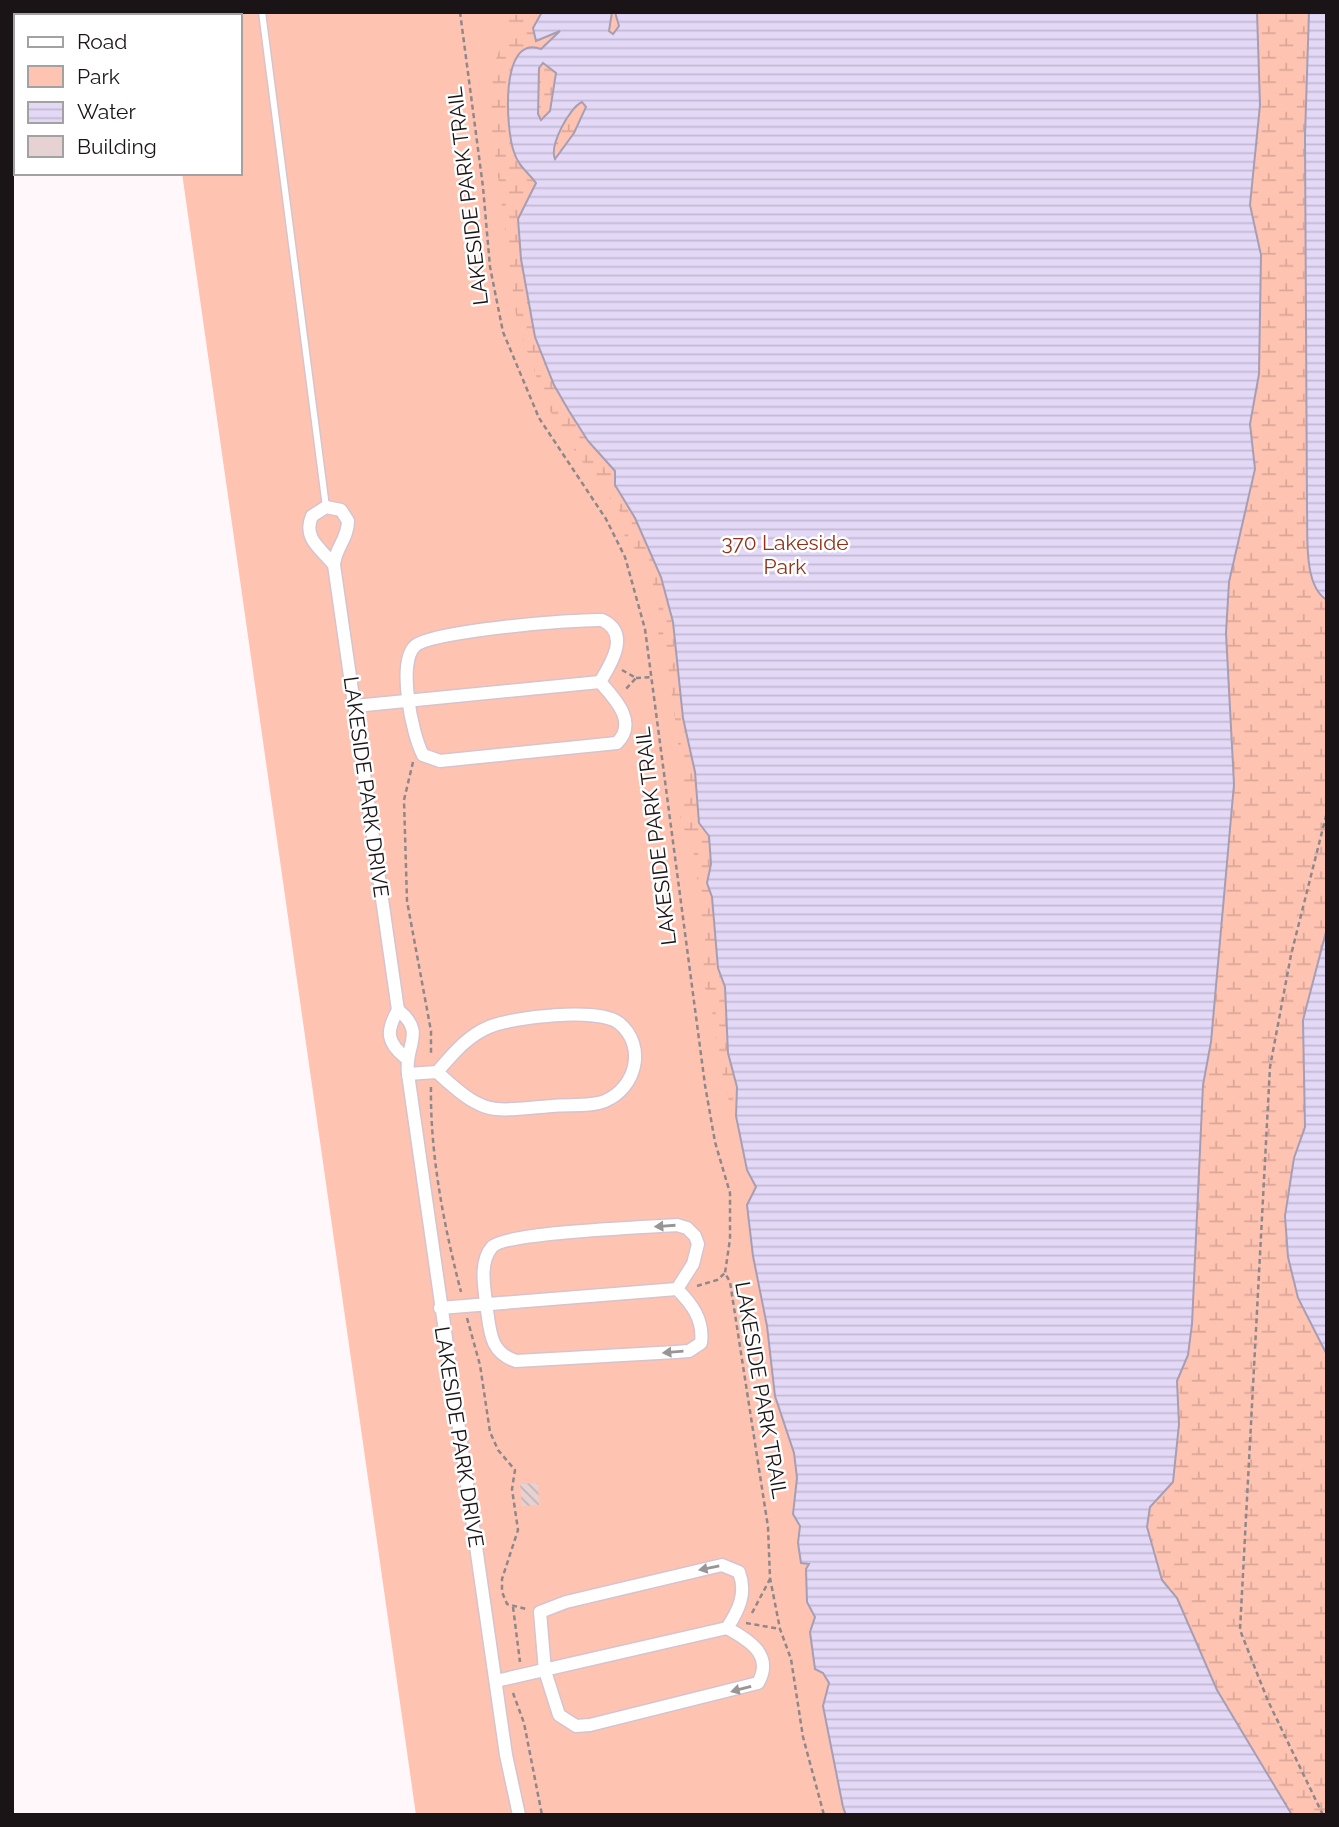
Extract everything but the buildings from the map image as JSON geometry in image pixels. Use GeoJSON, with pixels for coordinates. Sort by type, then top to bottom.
{"type":"FeatureCollection","features":[{"type":"Feature","properties":{"kind":"street"},"geometry":{"type":"LineString","coordinates":[[326,507],[341,510],[348,521],[347,537],[337,549],[334,565]]}},
{"type":"Feature","properties":{"kind":"street","name":"LAKESIDE PARK DRIVE"},"geometry":{"type":"LineString","coordinates":[[326,507],[312,516],[309,529],[316,545],[334,565],[398,1010],[388,1030],[389,1038],[391,1045],[406,1058]]}},
{"type":"Feature","properties":{"kind":"street"},"geometry":{"type":"LineString","coordinates":[[602,620],[613,628],[618,641],[611,664],[600,682],[616,700],[626,722],[625,732],[617,743],[440,761],[426,759],[416,742],[406,671],[410,653],[421,641],[441,635],[602,620]]}},
{"type":"Feature","properties":{"kind":"street"},"geometry":{"type":"LineString","coordinates":[[355,706],[600,682]]}},
{"type":"Feature","properties":{"kind":"street","name":"LAKESIDE PARK DRIVE"},"geometry":{"type":"LineString","coordinates":[[398,1010],[412,1025],[413,1043],[406,1058],[408,1074],[506,1755],[519,1815]]}},
{"type":"Feature","properties":{"kind":"street"},"geometry":{"type":"LineString","coordinates":[[408,1074],[434,1072],[463,1045],[489,1027],[509,1022],[586,1015],[605,1017],[618,1023],[629,1035],[636,1062],[632,1077],[604,1102],[493,1111],[462,1095],[434,1072]]}},
{"type":"Feature","properties":{"kind":"street"},"geometry":{"type":"LineString","coordinates":[[677,1225],[687,1228],[698,1244],[693,1264],[677,1289],[696,1311],[702,1333],[701,1343],[689,1351],[516,1362],[498,1352],[492,1340],[484,1270],[487,1256],[493,1246],[504,1239],[677,1225]]}},
{"type":"Feature","properties":{"kind":"street"},"geometry":{"type":"LineString","coordinates":[[440,1308],[486,1302],[677,1289]]}},
{"type":"Feature","properties":{"kind":"street"},"geometry":{"type":"LineString","coordinates":[[496,1681],[545,1671],[727,1628],[753,1643],[760,1652],[764,1673],[758,1683],[609,1722],[576,1726],[566,1722],[552,1702],[545,1671],[540,1612],[566,1602],[722,1565],[740,1572],[743,1580],[741,1602],[727,1628]]}},
{"type":"Feature","properties":{"kind":"lane"},"geometry":{"type":"LineString","coordinates":[[262,12],[326,507]]}},
{"type":"Feature","properties":{"kind":"path","name":"LAKESIDE PARK TRAIL"},"geometry":{"type":"LineString","coordinates":[[460,12],[480,155],[489,267],[503,332],[539,418],[606,519],[625,557],[645,629],[705,1085],[715,1142],[730,1193],[729,1248],[724,1273],[730,1282],[742,1346],[768,1527],[770,1578],[780,1629],[791,1659],[803,1737],[824,1815]]}},
{"type":"Feature","properties":{"kind":"path"},"geometry":{"type":"LineString","coordinates":[[611,664],[636,678],[653,677]]}},
{"type":"Feature","properties":{"kind":"path"},"geometry":{"type":"LineString","coordinates":[[616,700],[636,678]]}},
{"type":"Feature","properties":{"kind":"path"},"geometry":{"type":"LineString","coordinates":[[423,755],[410,767],[405,786],[404,845],[410,916],[431,1031],[435,1148],[446,1225],[480,1365],[490,1432],[498,1450],[515,1469],[512,1489],[518,1530],[502,1579],[503,1599],[513,1608],[540,1612]]}},
{"type":"Feature","properties":{"kind":"path"},"geometry":{"type":"LineString","coordinates":[[1323,1815],[1268,1701],[1240,1630],[1269,1068],[1291,955],[1327,812]]}},
{"type":"Feature","properties":{"kind":"path"},"geometry":{"type":"LineString","coordinates":[[677,1289],[708,1284],[724,1273]]}},
{"type":"Feature","properties":{"kind":"path"},"geometry":{"type":"LineString","coordinates":[[748,1623],[770,1578]]}},
{"type":"Feature","properties":{"kind":"path"},"geometry":{"type":"LineString","coordinates":[[513,1608],[520,1662],[514,1699],[524,1723],[542,1815]]}},
{"type":"Feature","properties":{"kind":"path"},"geometry":{"type":"LineString","coordinates":[[727,1628],[748,1623],[780,1629]]}},
{"type":"Feature","properties":{"kind":"green space"},"geometry":{"type":"Polygon","coordinates":[[[496,12],[514,15],[542,12],[535,23],[538,41],[560,30],[542,49],[528,48],[519,56],[512,69],[508,106],[511,141],[521,165],[536,183],[518,219],[521,259],[535,337],[554,385],[588,441],[615,471],[615,485],[643,534],[661,577],[670,608],[683,718],[695,772],[700,819],[709,836],[711,864],[708,888],[712,897],[718,968],[725,987],[728,1053],[737,1087],[736,1116],[732,1114],[717,1051],[710,994],[701,984],[706,947],[693,849],[690,837],[679,823],[685,796],[666,650],[658,637],[660,615],[649,568],[644,557],[625,539],[623,516],[578,456],[547,406],[517,323],[490,114],[494,64],[508,28],[496,12]]]}},
{"type":"Feature","properties":{"kind":"green space"},"geometry":{"type":"Polygon","coordinates":[[[1257,12],[1309,12],[1305,136],[1307,546],[1313,584],[1327,600],[1327,928],[1303,1020],[1305,1127],[1294,1158],[1285,1216],[1285,1234],[1298,1298],[1327,1355],[1327,1815],[1292,1815],[1217,1690],[1177,1598],[1162,1580],[1147,1527],[1150,1507],[1158,1501],[1180,1408],[1179,1371],[1189,1347],[1203,1085],[1211,1042],[1234,784],[1226,633],[1229,582],[1255,469],[1250,424],[1259,374],[1261,255],[1250,206],[1260,105],[1257,12]]]}},
{"type":"Feature","properties":{"kind":"green space","name":"370 Lakeside Park"},"geometry":{"type":"Polygon","coordinates":[[[1327,12],[1327,1815],[416,1815],[182,175],[242,175],[242,14],[160,14],[1327,12]]]}},
{"type":"Feature","properties":{"kind":"green space"},"geometry":{"type":"Polygon","coordinates":[[[543,63],[556,73],[550,111],[541,120],[538,114],[539,68],[543,63]]]}},
{"type":"Feature","properties":{"kind":"green space"},"geometry":{"type":"Polygon","coordinates":[[[582,102],[587,107],[574,133],[555,159],[554,145],[561,128],[571,112],[582,102]]]}},
{"type":"Feature","properties":{"kind":"water"},"geometry":{"type":"Polygon","coordinates":[[[542,12],[612,12],[609,31],[613,34],[619,26],[615,12],[1257,12],[1260,105],[1250,205],[1261,255],[1259,374],[1250,424],[1255,469],[1229,582],[1226,633],[1234,784],[1211,1042],[1203,1085],[1192,1324],[1188,1355],[1177,1381],[1179,1424],[1173,1482],[1150,1507],[1147,1527],[1162,1580],[1177,1598],[1217,1690],[1292,1815],[846,1815],[823,1706],[829,1683],[823,1673],[815,1669],[810,1632],[815,1617],[807,1602],[806,1569],[809,1564],[801,1563],[798,1543],[800,1526],[793,1514],[797,1478],[794,1453],[775,1396],[767,1326],[753,1256],[747,1205],[756,1187],[747,1170],[736,1116],[737,1087],[728,1053],[725,987],[718,968],[712,897],[707,883],[711,864],[709,836],[699,823],[695,772],[683,718],[673,622],[661,577],[635,518],[615,485],[615,471],[588,441],[554,385],[535,337],[521,259],[518,219],[536,183],[516,157],[511,141],[508,106],[512,69],[518,55],[527,48],[541,49],[560,31],[536,41],[533,28],[542,12]],[[543,63],[539,68],[538,114],[541,120],[550,111],[556,73],[543,63]],[[582,102],[571,112],[561,128],[555,145],[555,159],[574,133],[586,107],[582,102]]]}},
{"type":"Feature","properties":{"kind":"water"},"geometry":{"type":"Polygon","coordinates":[[[1309,12],[1327,12],[1327,600],[1314,584],[1307,546],[1305,136],[1309,12]]]}},
{"type":"Feature","properties":{"kind":"water"},"geometry":{"type":"Polygon","coordinates":[[[1327,928],[1327,1355],[1298,1298],[1288,1257],[1285,1216],[1294,1158],[1305,1127],[1303,1020],[1327,928]]]}}]}
